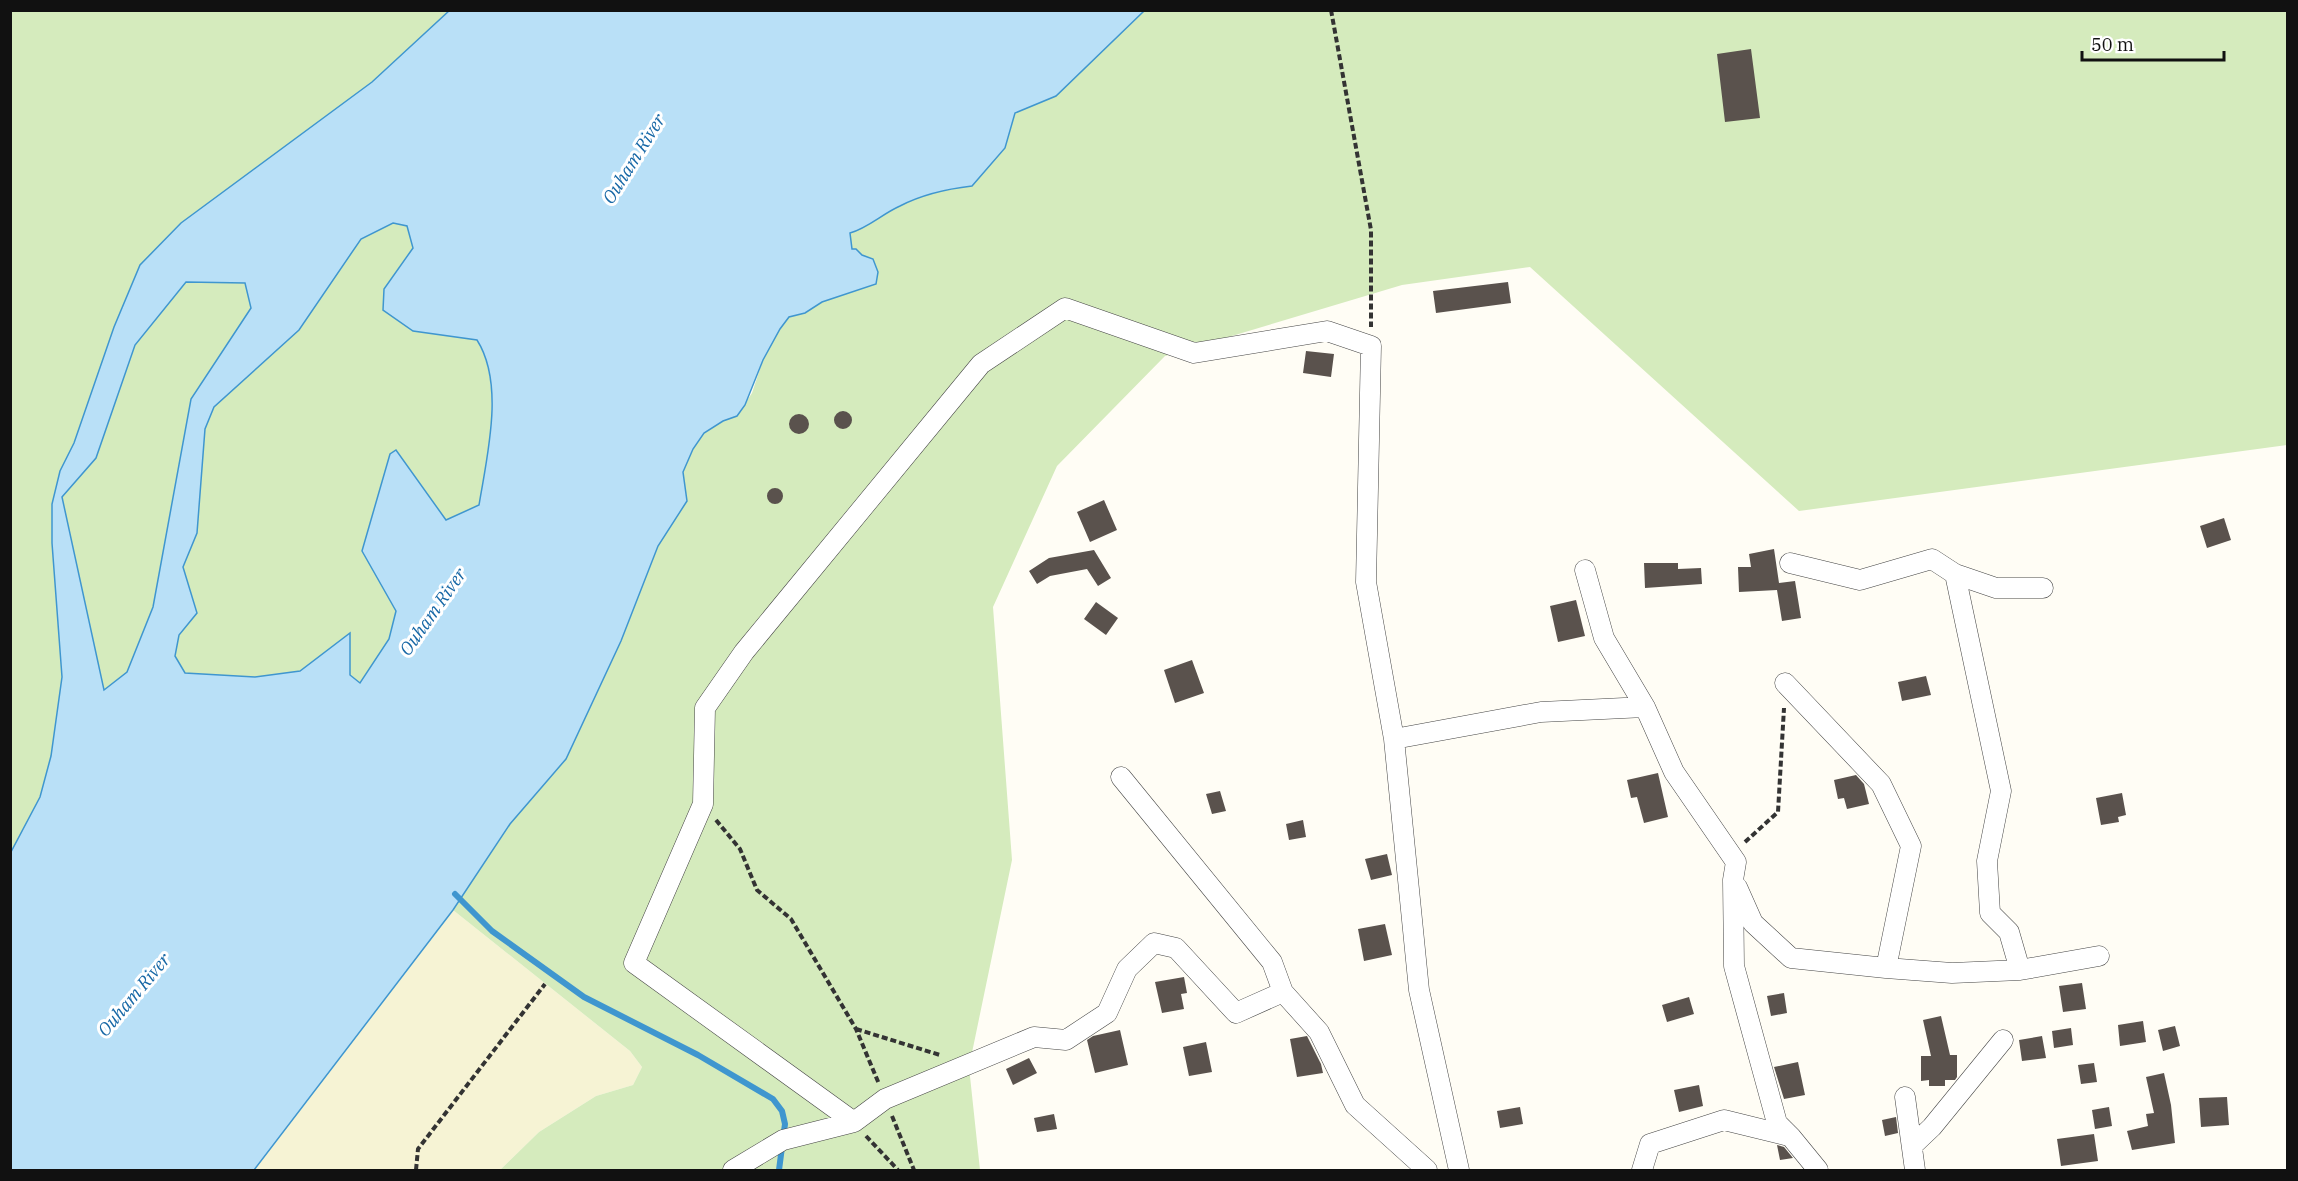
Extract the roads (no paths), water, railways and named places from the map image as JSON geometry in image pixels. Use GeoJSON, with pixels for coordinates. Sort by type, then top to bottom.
{"type":"FeatureCollection","features":[{"type":"Feature","properties":{"kind":"street"},"geometry":{"type":"LineString","coordinates":[[854,1122],[634,963],[703,804],[705,708],[744,652],[981,364],[1065,308],[1194,353],[1327,331],[1371,346],[1366,582],[1394,739],[1419,990],[1459,1170]]}},
{"type":"Feature","properties":{"kind":"street"},"geometry":{"type":"LineString","coordinates":[[1790,563],[1860,580],[1932,559],[1955,574],[1996,588],[2043,588]]}},
{"type":"Feature","properties":{"kind":"street"},"geometry":{"type":"LineString","coordinates":[[1585,570],[1604,638],[1645,707],[1674,772],[1735,871],[1753,923],[1791,958],[1952,973],[2020,970],[2099,956]]}},
{"type":"Feature","properties":{"kind":"street"},"geometry":{"type":"LineString","coordinates":[[1955,574],[2001,791],[1987,861],[1990,913],[2009,932],[2020,970]]}},
{"type":"Feature","properties":{"kind":"street"},"geometry":{"type":"LineString","coordinates":[[1785,683],[1881,784],[1911,846],[1886,968]]}},
{"type":"Feature","properties":{"kind":"street"},"geometry":{"type":"LineString","coordinates":[[1394,739],[1541,712],[1645,707]]}},
{"type":"Feature","properties":{"kind":"street"},"geometry":{"type":"LineString","coordinates":[[1121,777],[1272,963],[1283,992],[1319,1032],[1355,1105],[1427,1170]]}},
{"type":"Feature","properties":{"kind":"street"},"geometry":{"type":"LineString","coordinates":[[1735,871],[1734,966],[1777,1123],[1818,1170]]}},
{"type":"Feature","properties":{"kind":"street"},"geometry":{"type":"LineString","coordinates":[[733,1170],[783,1140],[854,1122],[885,1099],[1034,1037],[1066,1040],[1107,1013],[1127,969],[1154,943],[1176,948],[1236,1013],[1283,992]]}},
{"type":"Feature","properties":{"kind":"street"},"geometry":{"type":"LineString","coordinates":[[1912,1146],[1932,1127],[2003,1040]]}},
{"type":"Feature","properties":{"kind":"street"},"geometry":{"type":"LineString","coordinates":[[1905,1097],[1915,1170]]}},
{"type":"Feature","properties":{"kind":"street"},"geometry":{"type":"LineString","coordinates":[[1642,1170],[1650,1144],[1724,1120],[1791,1137]]}},
{"type":"Feature","properties":{"kind":"water","name":"Ouham River"},"geometry":{"type":"Polygon","coordinates":[[[450,10],[1144,11],[1056,96],[1015,113],[1005,148],[972,186],[944,190],[917,198],[850,233],[852,249],[873,259],[878,272],[876,284],[822,302],[805,313],[789,317],[763,360],[745,405],[737,416],[723,421],[704,433],[693,449],[683,472],[687,501],[658,546],[621,641],[566,759],[510,824],[453,910],[254,1170],[11,1170],[11,852],[40,797],[51,756],[62,677],[52,543],[52,504],[60,471],[74,443],[114,327],[140,265],[181,223],[372,82],[450,10]],[[393,223],[361,239],[299,330],[214,407],[205,429],[197,533],[183,567],[197,613],[179,635],[175,656],[185,673],[255,677],[300,671],[350,633],[350,675],[360,683],[389,639],[396,611],[362,551],[390,454],[396,450],[446,520],[479,505],[492,421],[490,377],[485,358],[477,340],[413,331],[383,310],[384,289],[413,248],[407,226],[393,223]],[[186,282],[135,345],[96,458],[62,497],[104,690],[127,672],[153,607],[191,399],[251,308],[245,283],[186,282]]]}},
{"type":"Feature","properties":{"kind":"waterway"},"geometry":{"type":"LineString","coordinates":[[455,894],[492,931],[584,997],[698,1055],[773,1099],[782,1111],[785,1124],[779,1170]]}}]}
